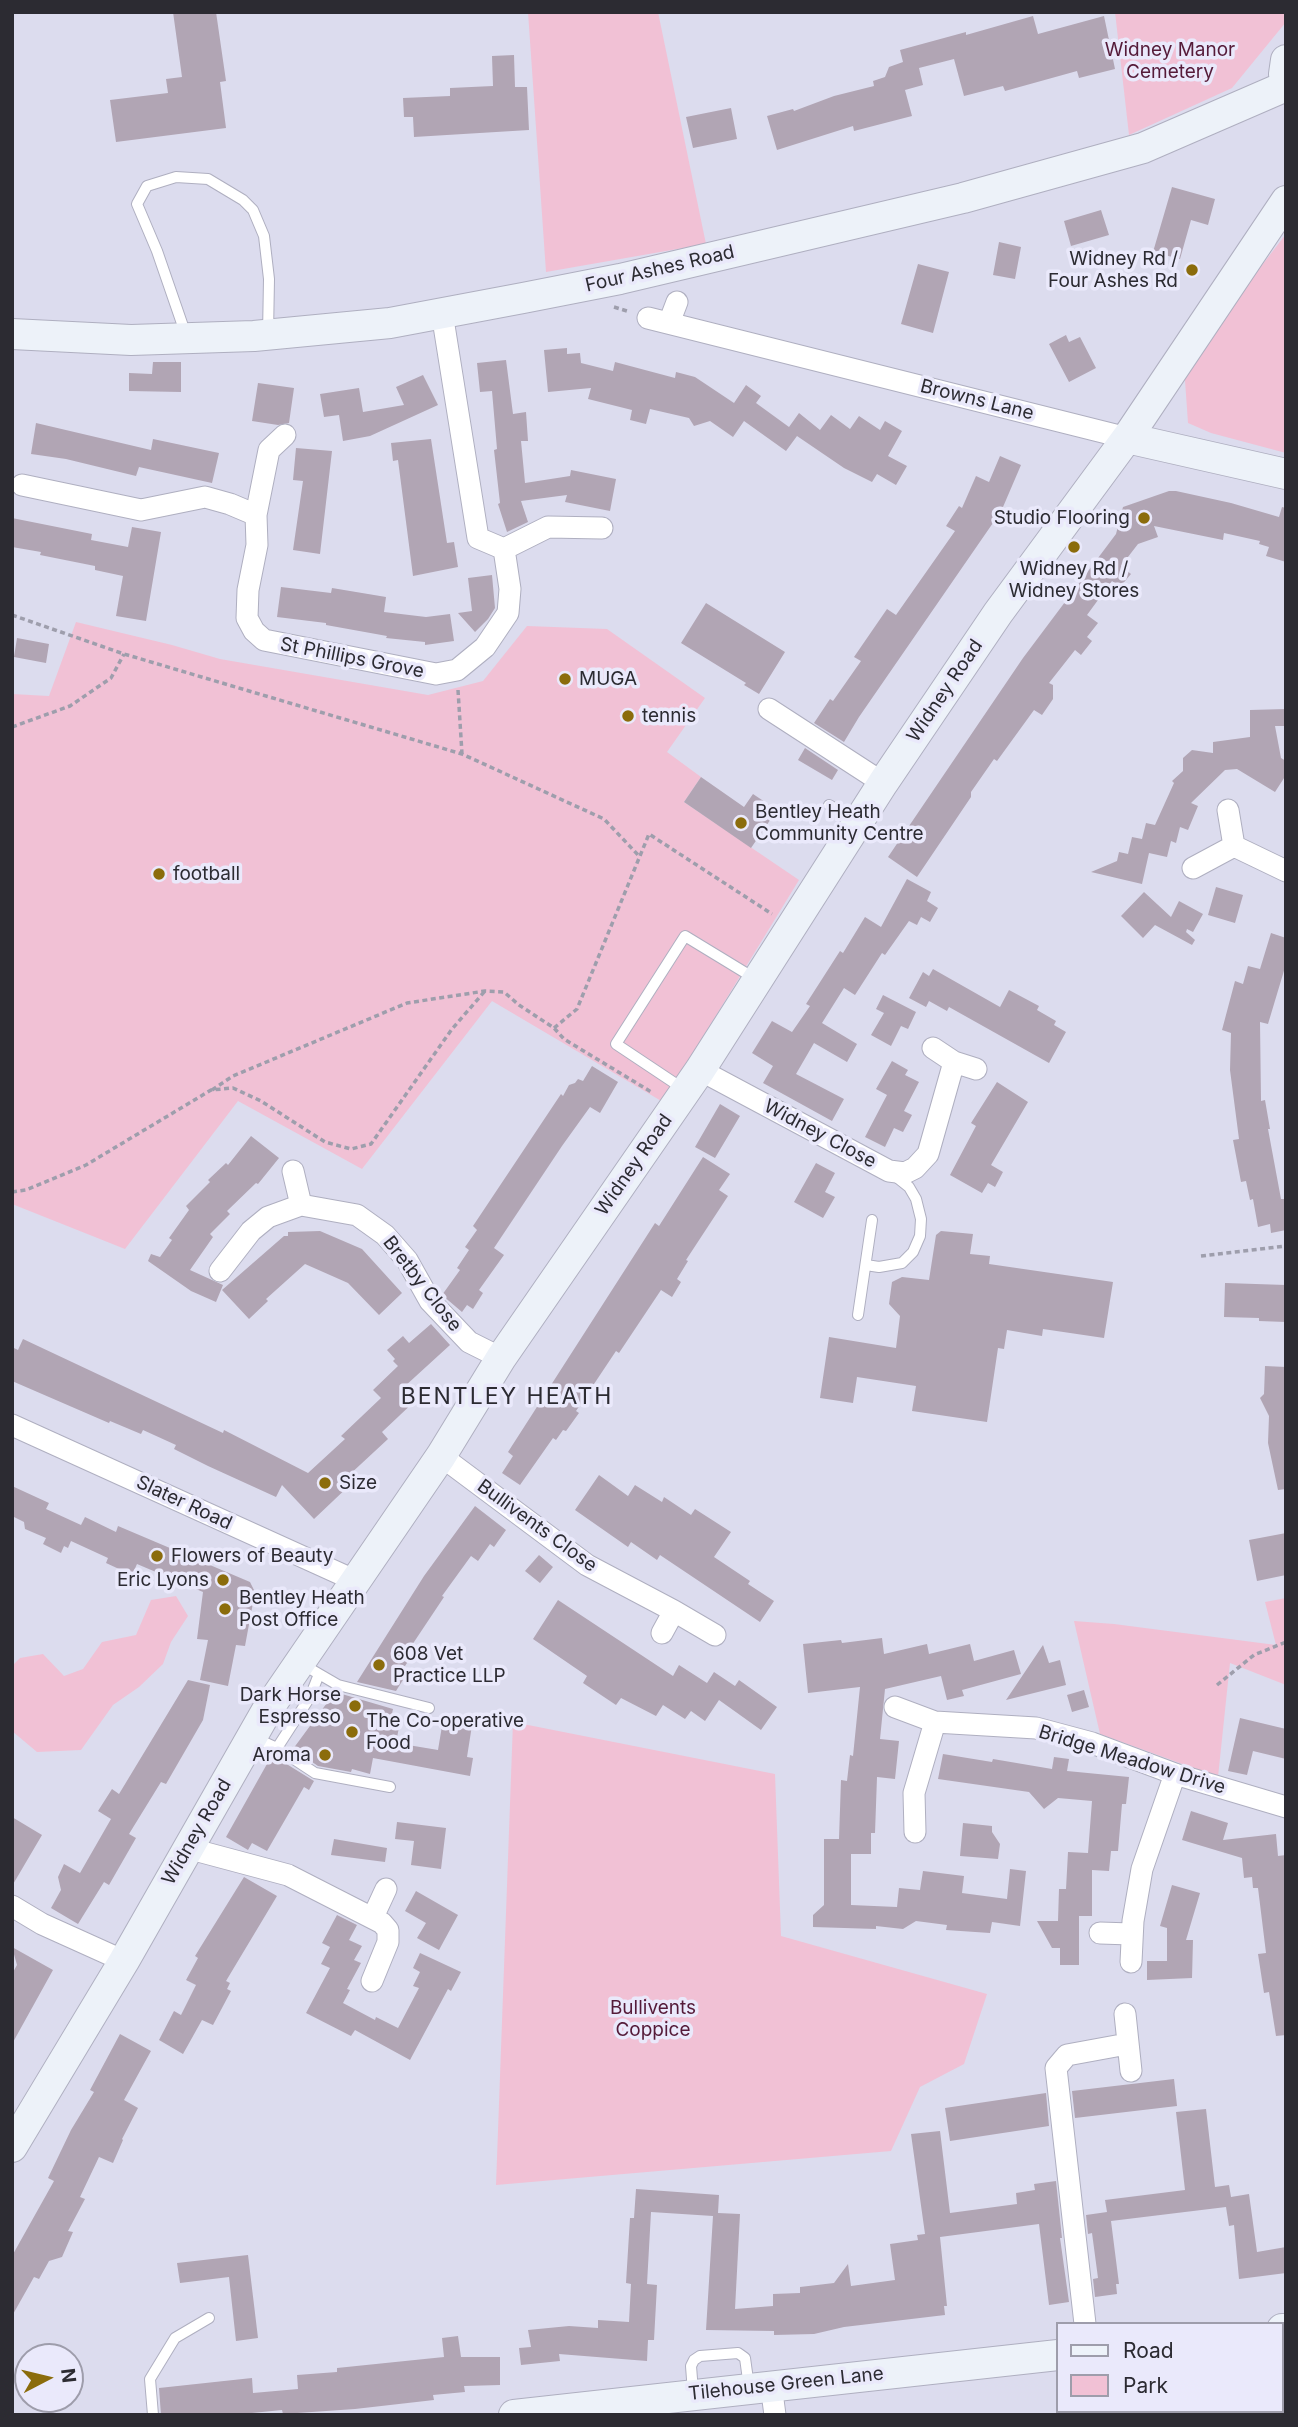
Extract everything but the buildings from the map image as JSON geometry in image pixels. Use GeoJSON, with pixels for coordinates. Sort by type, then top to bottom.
{"type":"FeatureCollection","features":[{"type":"Feature","properties":{"kind":"street"},"geometry":{"type":"LineString","coordinates":[[1286,60],[1286,85]]}},
{"type":"Feature","properties":{"kind":"street","name":"Four Ashes Road"},"geometry":{"type":"LineString","coordinates":[[12,334],[131,340],[268,335],[390,324],[620,279],[963,198],[1143,148],[1286,85]]}},
{"type":"Feature","properties":{"kind":"street","name":"Widney Road"},"geometry":{"type":"LineString","coordinates":[[12,2147],[124,1961],[187,1848],[264,1742],[309,1668],[356,1581],[441,1456],[501,1357],[757,979],[883,783],[999,613],[1127,438],[1286,201]]}},
{"type":"Feature","properties":{"kind":"street","name":"Browns Lane"},"geometry":{"type":"LineString","coordinates":[[677,302],[659,320],[1127,438],[1286,474]]}},
{"type":"Feature","properties":{"kind":"street"},"geometry":{"type":"LineString","coordinates":[[442,313],[478,538],[504,549],[548,527],[602,528]]}},
{"type":"Feature","properties":{"kind":"street","name":"St Phillips Grove"},"geometry":{"type":"LineString","coordinates":[[285,435],[269,450],[256,515],[257,545],[248,590],[247,618],[254,631],[264,640],[436,674],[457,670]]}},
{"type":"Feature","properties":{"kind":"street"},"geometry":{"type":"LineString","coordinates":[[22,485],[141,510],[205,497],[256,515]]}},
{"type":"Feature","properties":{"kind":"street"},"geometry":{"type":"LineString","coordinates":[[457,670],[485,648],[508,613],[510,589],[504,549]]}},
{"type":"Feature","properties":{"kind":"street"},"geometry":{"type":"LineString","coordinates":[[769,709],[883,783]]}},
{"type":"Feature","properties":{"kind":"street"},"geometry":{"type":"LineString","coordinates":[[1227,810],[1234,846]]}},
{"type":"Feature","properties":{"kind":"street"},"geometry":{"type":"LineString","coordinates":[[1193,868],[1234,846]]}},
{"type":"Feature","properties":{"kind":"street"},"geometry":{"type":"LineString","coordinates":[[1234,846],[1286,871]]}},
{"type":"Feature","properties":{"kind":"street"},"geometry":{"type":"LineString","coordinates":[[933,1048],[954,1062],[976,1069]]}},
{"type":"Feature","properties":{"kind":"street","name":"Widney Close"},"geometry":{"type":"LineString","coordinates":[[682,1086],[889,1171],[905,1173],[915,1168],[928,1154],[954,1062]]}},
{"type":"Feature","properties":{"kind":"street"},"geometry":{"type":"LineString","coordinates":[[220,1271],[251,1231],[268,1217],[301,1205],[293,1171]]}},
{"type":"Feature","properties":{"kind":"street","name":"Bretby Close"},"geometry":{"type":"LineString","coordinates":[[301,1205],[357,1215],[385,1235],[407,1260],[430,1301],[469,1342],[501,1357]]}},
{"type":"Feature","properties":{"kind":"street","name":"Slater Road"},"geometry":{"type":"LineString","coordinates":[[12,1425],[356,1581]]}},
{"type":"Feature","properties":{"kind":"street","name":"Bullivents Close"},"geometry":{"type":"LineString","coordinates":[[441,1456],[587,1565],[715,1635]]}},
{"type":"Feature","properties":{"kind":"street"},"geometry":{"type":"LineString","coordinates":[[662,1633],[674,1611]]}},
{"type":"Feature","properties":{"kind":"street","name":"Bridge Meadow Drive"},"geometry":{"type":"LineString","coordinates":[[895,1707],[935,1722],[1035,1728],[1092,1743],[1175,1774],[1286,1807]]}},
{"type":"Feature","properties":{"kind":"street"},"geometry":{"type":"LineString","coordinates":[[915,1832],[914,1793],[935,1722]]}},
{"type":"Feature","properties":{"kind":"street"},"geometry":{"type":"LineString","coordinates":[[1131,1962],[1131,1934],[1142,1869],[1175,1774]]}},
{"type":"Feature","properties":{"kind":"street"},"geometry":{"type":"LineString","coordinates":[[187,1848],[288,1875],[382,1923],[388,1930],[388,1942],[372,1981]]}},
{"type":"Feature","properties":{"kind":"street"},"geometry":{"type":"LineString","coordinates":[[373,1917],[386,1889]]}},
{"type":"Feature","properties":{"kind":"street"},"geometry":{"type":"LineString","coordinates":[[12,1906],[42,1924],[124,1961]]}},
{"type":"Feature","properties":{"kind":"street"},"geometry":{"type":"LineString","coordinates":[[1100,1933],[1131,1934]]}},
{"type":"Feature","properties":{"kind":"street"},"geometry":{"type":"LineString","coordinates":[[1125,2014],[1131,2071]]}},
{"type":"Feature","properties":{"kind":"street"},"geometry":{"type":"LineString","coordinates":[[1085,2322],[1056,2068],[1067,2055],[1127,2044]]}},
{"type":"Feature","properties":{"kind":"street","name":"Tilehouse Green Lane"},"geometry":{"type":"LineString","coordinates":[[514,2415],[1056,2355]]}},
{"type":"Feature","properties":{"kind":"street"},"geometry":{"type":"LineString","coordinates":[[760,2386],[775,2415]]}},
{"type":"Feature","properties":{"kind":"lane"},"geometry":{"type":"LineString","coordinates":[[187,338],[138,204],[147,186],[176,177],[208,179],[243,200],[253,210],[264,236],[269,279],[268,335]]}},
{"type":"Feature","properties":{"kind":"lane"},"geometry":{"type":"LineString","coordinates":[[829,805],[858,822]]}},
{"type":"Feature","properties":{"kind":"lane"},"geometry":{"type":"LineString","coordinates":[[682,1086],[616,1044],[685,936],[757,979]]}},
{"type":"Feature","properties":{"kind":"lane"},"geometry":{"type":"LineString","coordinates":[[866,1265],[879,1267],[902,1263],[913,1252],[920,1236],[921,1219],[916,1199],[908,1187],[889,1171]]}},
{"type":"Feature","properties":{"kind":"lane"},"geometry":{"type":"LineString","coordinates":[[858,1315],[872,1220]]}},
{"type":"Feature","properties":{"kind":"lane"},"geometry":{"type":"LineString","coordinates":[[309,1668],[338,1685],[429,1708]]}},
{"type":"Feature","properties":{"kind":"lane"},"geometry":{"type":"LineString","coordinates":[[264,1742],[315,1773],[390,1787]]}},
{"type":"Feature","properties":{"kind":"lane"},"geometry":{"type":"LineString","coordinates":[[153,2415],[150,2379],[175,2338],[209,2318]]}},
{"type":"Feature","properties":{"kind":"path"},"geometry":{"type":"LineString","coordinates":[[12,615],[124,654],[462,754],[604,819],[640,857]]}},
{"type":"Feature","properties":{"kind":"path"},"geometry":{"type":"LineString","coordinates":[[12,727],[70,706],[111,678],[124,654]]}},
{"type":"Feature","properties":{"kind":"path"},"geometry":{"type":"LineString","coordinates":[[457,670],[462,754]]}},
{"type":"Feature","properties":{"kind":"path"},"geometry":{"type":"LineString","coordinates":[[554,1028],[576,1009],[649,834],[791,926]]}},
{"type":"Feature","properties":{"kind":"path"},"geometry":{"type":"LineString","coordinates":[[204,1094],[212,1090],[233,1088],[261,1101],[325,1142],[351,1149],[371,1144],[452,1029],[485,991]]}},
{"type":"Feature","properties":{"kind":"path"},"geometry":{"type":"LineString","coordinates":[[12,1192],[26,1190],[86,1165],[233,1076],[407,1003],[485,991],[504,992],[554,1028],[564,1039],[682,1086]]}},
{"type":"Feature","properties":{"kind":"path"},"geometry":{"type":"LineString","coordinates":[[1200,1256],[1286,1246]]}},
{"type":"Feature","properties":{"kind":"path"},"geometry":{"type":"LineString","coordinates":[[1217,1685],[1254,1655],[1286,1643]]}},
{"type":"Feature","properties":{"kind":"green space"},"geometry":{"type":"Polygon","coordinates":[[[528,12],[658,12],[706,244],[546,272],[528,12]]]}},
{"type":"Feature","properties":{"kind":"green space","name":"Widney Manor Cemetery"},"geometry":{"type":"Polygon","coordinates":[[[1115,12],[1286,12],[1286,22],[1232,88],[1129,135],[1115,12]]]}},
{"type":"Feature","properties":{"kind":"green space"},"geometry":{"type":"Polygon","coordinates":[[[1286,234],[1286,453],[1211,433],[1188,423],[1184,366],[1286,234]]]}},
{"type":"Feature","properties":{"kind":"green space"},"geometry":{"type":"Polygon","coordinates":[[[76,622],[220,659],[428,695],[483,681],[527,626],[607,629],[705,698],[667,752],[701,777],[684,802],[799,880],[663,1102],[492,1001],[362,1169],[238,1101],[125,1249],[12,1204],[12,694],[49,696],[76,622]]]}},
{"type":"Feature","properties":{"kind":"green space"},"geometry":{"type":"Polygon","coordinates":[[[176,1596],[188,1616],[171,1642],[163,1664],[139,1687],[113,1705],[81,1750],[37,1752],[12,1731],[12,1666],[20,1658],[43,1654],[64,1676],[83,1669],[102,1642],[136,1635],[151,1600],[176,1596]]]}},
{"type":"Feature","properties":{"kind":"green space"},"geometry":{"type":"Polygon","coordinates":[[[1286,1598],[1286,1685],[1230,1663],[1218,1777],[1100,1734],[1074,1621],[1276,1645],[1265,1602],[1286,1598]]]}},
{"type":"Feature","properties":{"kind":"green space","name":"Bullivents Coppice"},"geometry":{"type":"Polygon","coordinates":[[[513,1722],[775,1774],[781,1936],[987,1994],[964,2064],[920,2087],[891,2151],[496,2185],[513,1722]]]}},
{"type":"Feature","properties":{"kind":"place","name":"Widney Rd / Four Ashes Rd"},"geometry":{"type":"Point","coordinates":[1192,270]}},
{"type":"Feature","properties":{"kind":"place","name":"Studio Flooring"},"geometry":{"type":"Point","coordinates":[1144,518]}},
{"type":"Feature","properties":{"kind":"place","name":"Widney Rd / Widney Stores"},"geometry":{"type":"Point","coordinates":[1074,547]}},
{"type":"Feature","properties":{"kind":"place","name":"MUGA"},"geometry":{"type":"Point","coordinates":[565,679]}},
{"type":"Feature","properties":{"kind":"place","name":"tennis"},"geometry":{"type":"Point","coordinates":[628,716]}},
{"type":"Feature","properties":{"kind":"place","name":"Bentley Heath Community Centre"},"geometry":{"type":"Point","coordinates":[741,823]}},
{"type":"Feature","properties":{"kind":"place","name":"football"},"geometry":{"type":"Point","coordinates":[159,874]}},
{"type":"Feature","properties":{"kind":"place","name":"Size"},"geometry":{"type":"Point","coordinates":[325,1483]}},
{"type":"Feature","properties":{"kind":"place","name":"Flowers of Beauty"},"geometry":{"type":"Point","coordinates":[157,1556]}},
{"type":"Feature","properties":{"kind":"place","name":"Eric Lyons"},"geometry":{"type":"Point","coordinates":[223,1580]}},
{"type":"Feature","properties":{"kind":"place","name":"Bentley Heath Post Office"},"geometry":{"type":"Point","coordinates":[225,1609]}},
{"type":"Feature","properties":{"kind":"place","name":"608 Vet Practice LLP"},"geometry":{"type":"Point","coordinates":[379,1665]}},
{"type":"Feature","properties":{"kind":"place","name":"Dark Horse Espresso"},"geometry":{"type":"Point","coordinates":[355,1706]}},
{"type":"Feature","properties":{"kind":"place","name":"The Co-operative Food"},"geometry":{"type":"Point","coordinates":[352,1732]}},
{"type":"Feature","properties":{"kind":"place","name":"Aroma"},"geometry":{"type":"Point","coordinates":[325,1755]}},
{"type":"Feature","properties":{"kind":"district","name":"BENTLEY HEATH"},"geometry":{"type":"Point","coordinates":[507,1397]}}]}
